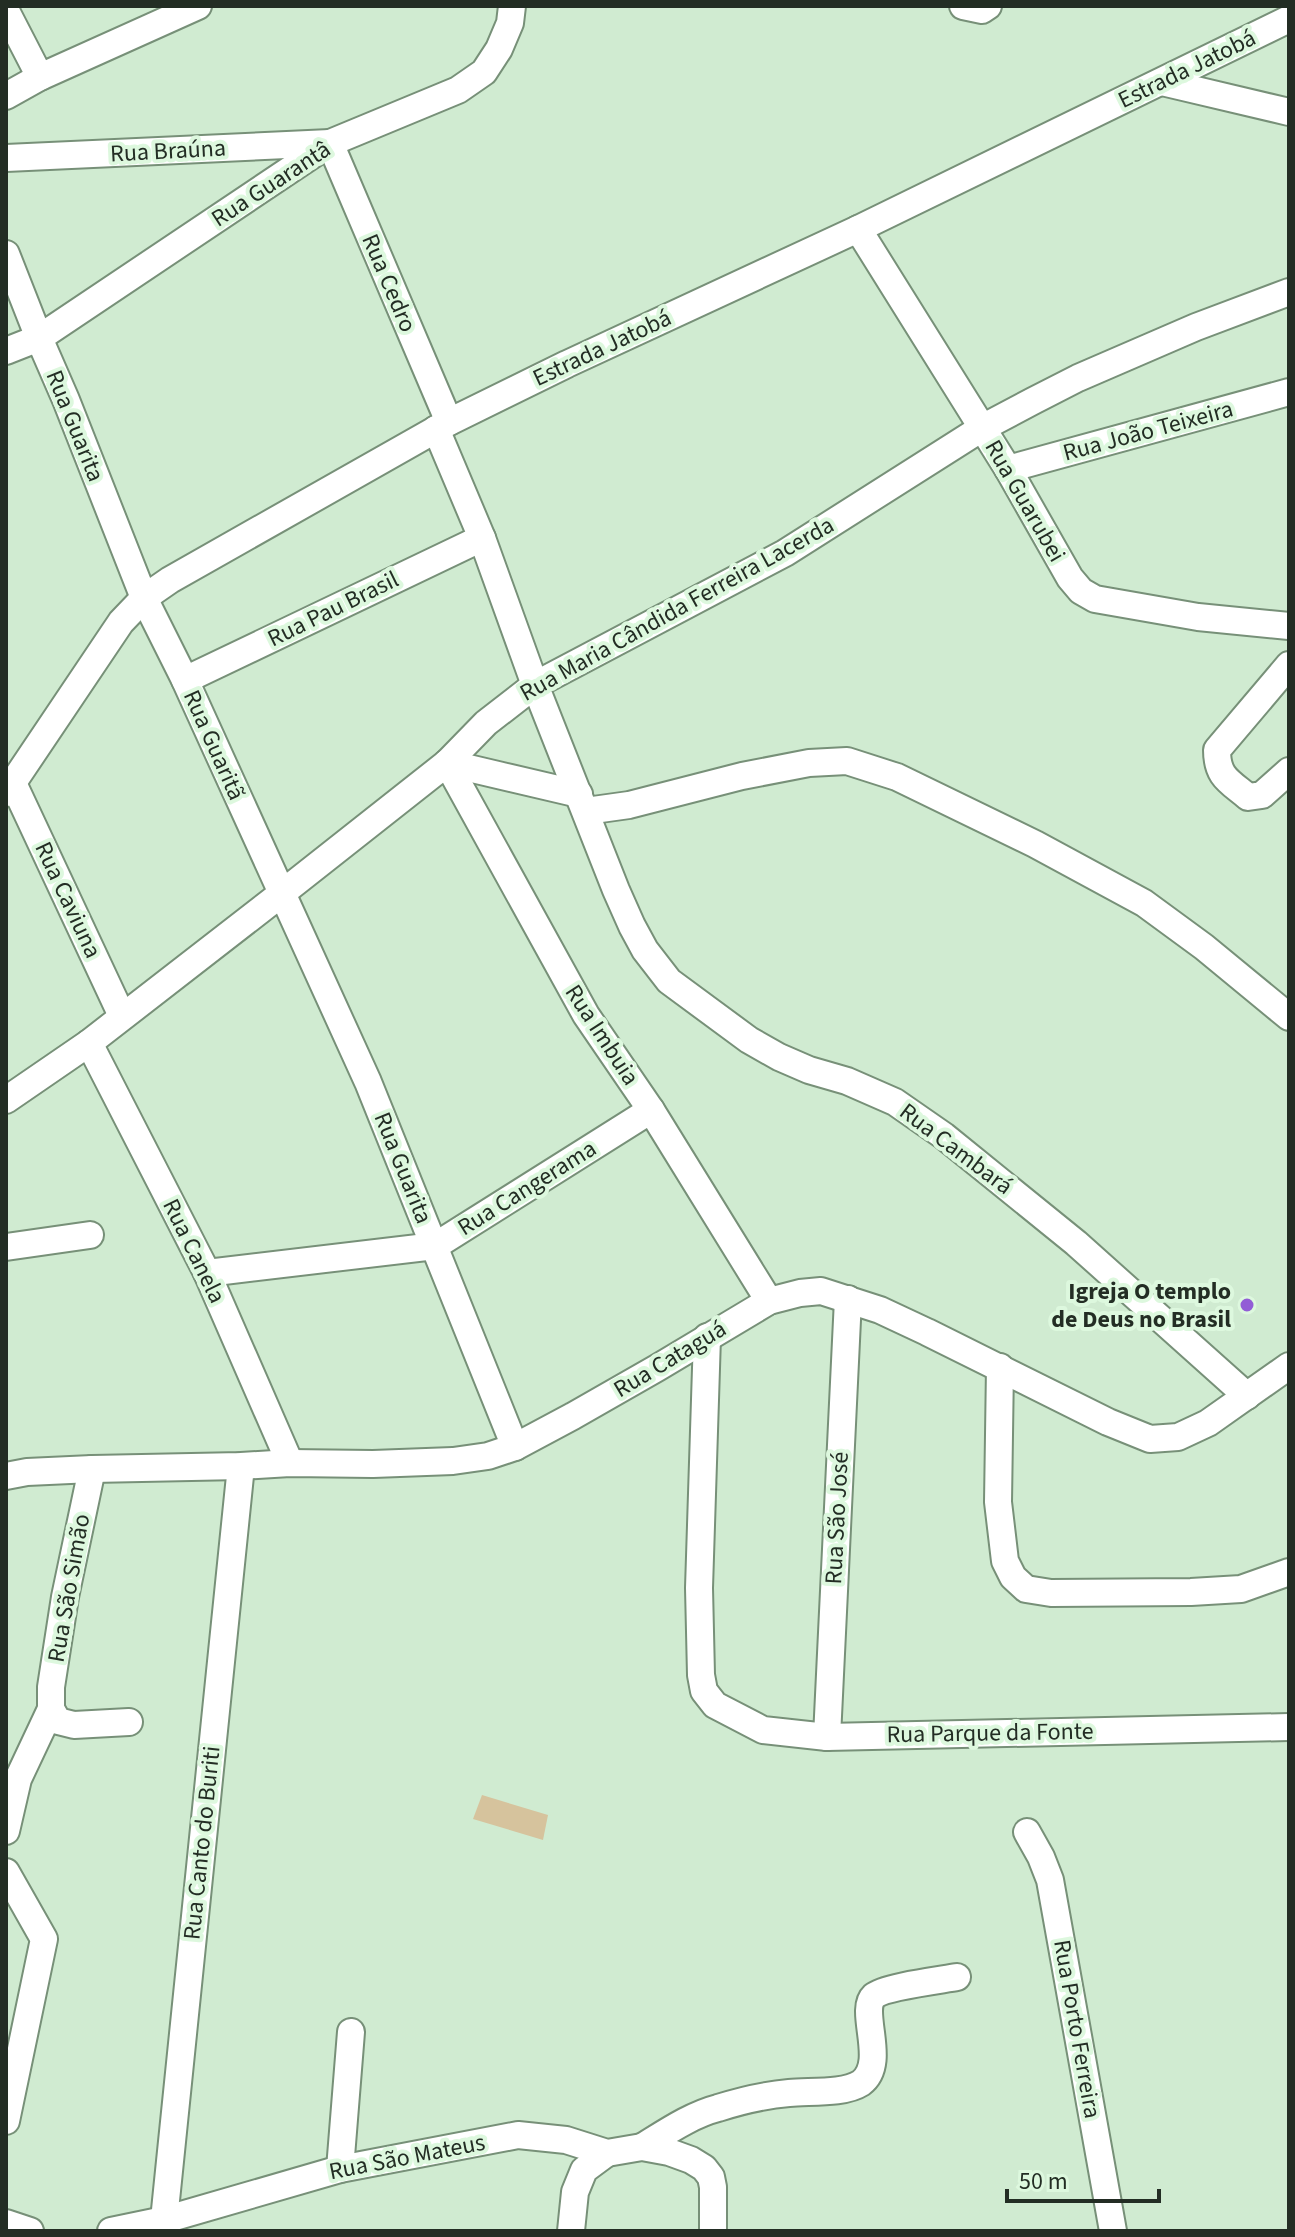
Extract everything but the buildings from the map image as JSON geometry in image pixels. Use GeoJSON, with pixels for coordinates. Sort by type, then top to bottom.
{"type":"FeatureCollection","features":[{"type":"Feature","properties":{"kind":"street"},"geometry":{"type":"LineString","coordinates":[[6,96],[159,14],[198,6]]}},
{"type":"Feature","properties":{"kind":"street","name":"Rua Guarantâ"},"geometry":{"type":"LineString","coordinates":[[6,351],[39,338],[330,143],[458,90],[484,72],[499,49],[510,23],[512,6]]}},
{"type":"Feature","properties":{"kind":"street"},"geometry":{"type":"LineString","coordinates":[[963,6],[982,10],[988,6]]}},
{"type":"Feature","properties":{"kind":"street"},"geometry":{"type":"LineString","coordinates":[[6,11],[40,77]]}},
{"type":"Feature","properties":{"kind":"street","name":"Estrada Jatobá"},"geometry":{"type":"LineString","coordinates":[[10,788],[121,622],[144,598],[170,580],[442,426],[567,364],[858,229],[1289,19]]}},
{"type":"Feature","properties":{"kind":"street"},"geometry":{"type":"LineString","coordinates":[[1162,82],[1289,112]]}},
{"type":"Feature","properties":{"kind":"street","name":"Rua Braúna"},"geometry":{"type":"LineString","coordinates":[[6,158],[330,143]]}},
{"type":"Feature","properties":{"kind":"street","name":"Rua Cedro"},"geometry":{"type":"LineString","coordinates":[[330,143],[442,426],[535,685]]}},
{"type":"Feature","properties":{"kind":"street","name":"Rua Guarubei"},"geometry":{"type":"LineString","coordinates":[[858,229],[1008,469],[1070,578],[1081,591],[1095,599],[1198,617],[1289,626]]}},
{"type":"Feature","properties":{"kind":"street","name":"Rua Guarita"},"geometry":{"type":"LineString","coordinates":[[6,254],[144,598]]}},
{"type":"Feature","properties":{"kind":"street","name":"Rua Maria Cândida Ferreira Lacerda"},"geometry":{"type":"LineString","coordinates":[[6,1100],[89,1043],[281,894],[447,763],[486,723],[535,685],[785,553],[982,428],[1078,378],[1196,327],[1289,292]]}},
{"type":"Feature","properties":{"kind":"street","name":"Rua João Teixeira"},"geometry":{"type":"LineString","coordinates":[[1008,469],[1289,392]]}},
{"type":"Feature","properties":{"kind":"street","name":"Rua Pau Brasil"},"geometry":{"type":"LineString","coordinates":[[185,680],[482,538]]}},
{"type":"Feature","properties":{"kind":"street","name":"Rua Guaritã"},"geometry":{"type":"LineString","coordinates":[[144,598],[185,680],[281,894]]}},
{"type":"Feature","properties":{"kind":"street"},"geometry":{"type":"LineString","coordinates":[[1289,665],[1217,750],[1221,774],[1248,797],[1262,795],[1289,771]]}},
{"type":"Feature","properties":{"kind":"street","name":"Rua Cambará"},"geometry":{"type":"LineString","coordinates":[[535,685],[632,926],[645,950],[669,981],[749,1040],[809,1070],[847,1081],[895,1102],[944,1136],[1076,1243],[1247,1396]]}},
{"type":"Feature","properties":{"kind":"street"},"geometry":{"type":"LineString","coordinates":[[447,763],[582,802],[629,805],[742,776],[809,763],[847,761],[897,777],[1035,844],[1144,903],[1204,947],[1289,1017]]}},
{"type":"Feature","properties":{"kind":"street","name":"Rua Imbuia"},"geometry":{"type":"LineString","coordinates":[[447,763],[586,1015],[651,1110],[769,1301]]}},
{"type":"Feature","properties":{"kind":"street","name":"Rua Caviuna"},"geometry":{"type":"LineString","coordinates":[[10,788],[122,1016]]}},
{"type":"Feature","properties":{"kind":"street","name":"Rua Guarita"},"geometry":{"type":"LineString","coordinates":[[281,894],[368,1082],[515,1447]]}},
{"type":"Feature","properties":{"kind":"street","name":"Rua Canela"},"geometry":{"type":"LineString","coordinates":[[89,1043],[207,1273],[290,1463]]}},
{"type":"Feature","properties":{"kind":"street","name":"Rua Cangerama"},"geometry":{"type":"LineString","coordinates":[[207,1273],[435,1246],[651,1110]]}},
{"type":"Feature","properties":{"kind":"street"},"geometry":{"type":"LineString","coordinates":[[6,1247],[90,1235]]}},
{"type":"Feature","properties":{"kind":"street","name":"Rua Cataguá"},"geometry":{"type":"LineString","coordinates":[[6,1476],[92,1469],[453,1461],[488,1456],[515,1447],[769,1301],[821,1291],[880,1310],[1108,1422],[1150,1439],[1178,1437],[1208,1423],[1289,1366]]}},
{"type":"Feature","properties":{"kind":"street","name":"Rua São José"},"geometry":{"type":"LineString","coordinates":[[827,1737],[848,1299]]}},
{"type":"Feature","properties":{"kind":"street","name":"Rua Parque da Fonte"},"geometry":{"type":"LineString","coordinates":[[707,1337],[699,1588],[701,1675],[704,1691],[715,1705],[763,1730],[827,1737],[1289,1727]]}},
{"type":"Feature","properties":{"kind":"street"},"geometry":{"type":"LineString","coordinates":[[1000,1367],[998,1502],[1003,1546],[1005,1561],[1013,1577],[1026,1589],[1051,1593],[1228,1590],[1241,1589],[1289,1572]]}},
{"type":"Feature","properties":{"kind":"street","name":"Rua Canto do Buriti"},"geometry":{"type":"LineString","coordinates":[[164,2220],[241,1466]]}},
{"type":"Feature","properties":{"kind":"street","name":"Rua São Simão"},"geometry":{"type":"LineString","coordinates":[[6,1831],[18,1779],[51,1709],[51,1687],[65,1597],[92,1469]]}},
{"type":"Feature","properties":{"kind":"street"},"geometry":{"type":"LineString","coordinates":[[51,1709],[58,1721],[74,1725],[129,1722]]}},
{"type":"Feature","properties":{"kind":"street","name":"Rua Porto Ferreira"},"geometry":{"type":"LineString","coordinates":[[1027,1832],[1050,1880],[1113,2231]]}},
{"type":"Feature","properties":{"kind":"street"},"geometry":{"type":"LineString","coordinates":[[6,1872],[44,1939],[6,2121]]}},
{"type":"Feature","properties":{"kind":"street"},"geometry":{"type":"LineString","coordinates":[[642,2147],[715,2108],[786,2093],[848,2089],[863,2081],[872,2068],[869,2005],[875,1996],[957,1977]]}},
{"type":"Feature","properties":{"kind":"street"},"geometry":{"type":"LineString","coordinates":[[340,2169],[351,2032]]}},
{"type":"Feature","properties":{"kind":"street","name":"Rua São Mateus"},"geometry":{"type":"LineString","coordinates":[[111,2231],[164,2220],[340,2169],[518,2135],[566,2140],[607,2153],[642,2147],[691,2160],[711,2177],[713,2231]]}},
{"type":"Feature","properties":{"kind":"street"},"geometry":{"type":"LineString","coordinates":[[571,2231],[575,2192],[584,2170],[607,2153]]}},
{"type":"Feature","properties":{"kind":"street"},"geometry":{"type":"LineString","coordinates":[[6,2223],[30,2231]]}},
{"type":"Feature","properties":{"kind":"shaded area"},"geometry":{"type":"Polygon","coordinates":[[[482,1795],[548,1815],[543,1840],[473,1819],[482,1795]]]}},
{"type":"Feature","properties":{"kind":"place","name":"Igreja O templo de Deus no Brasil"},"geometry":{"type":"Point","coordinates":[1247,1305]}}]}
